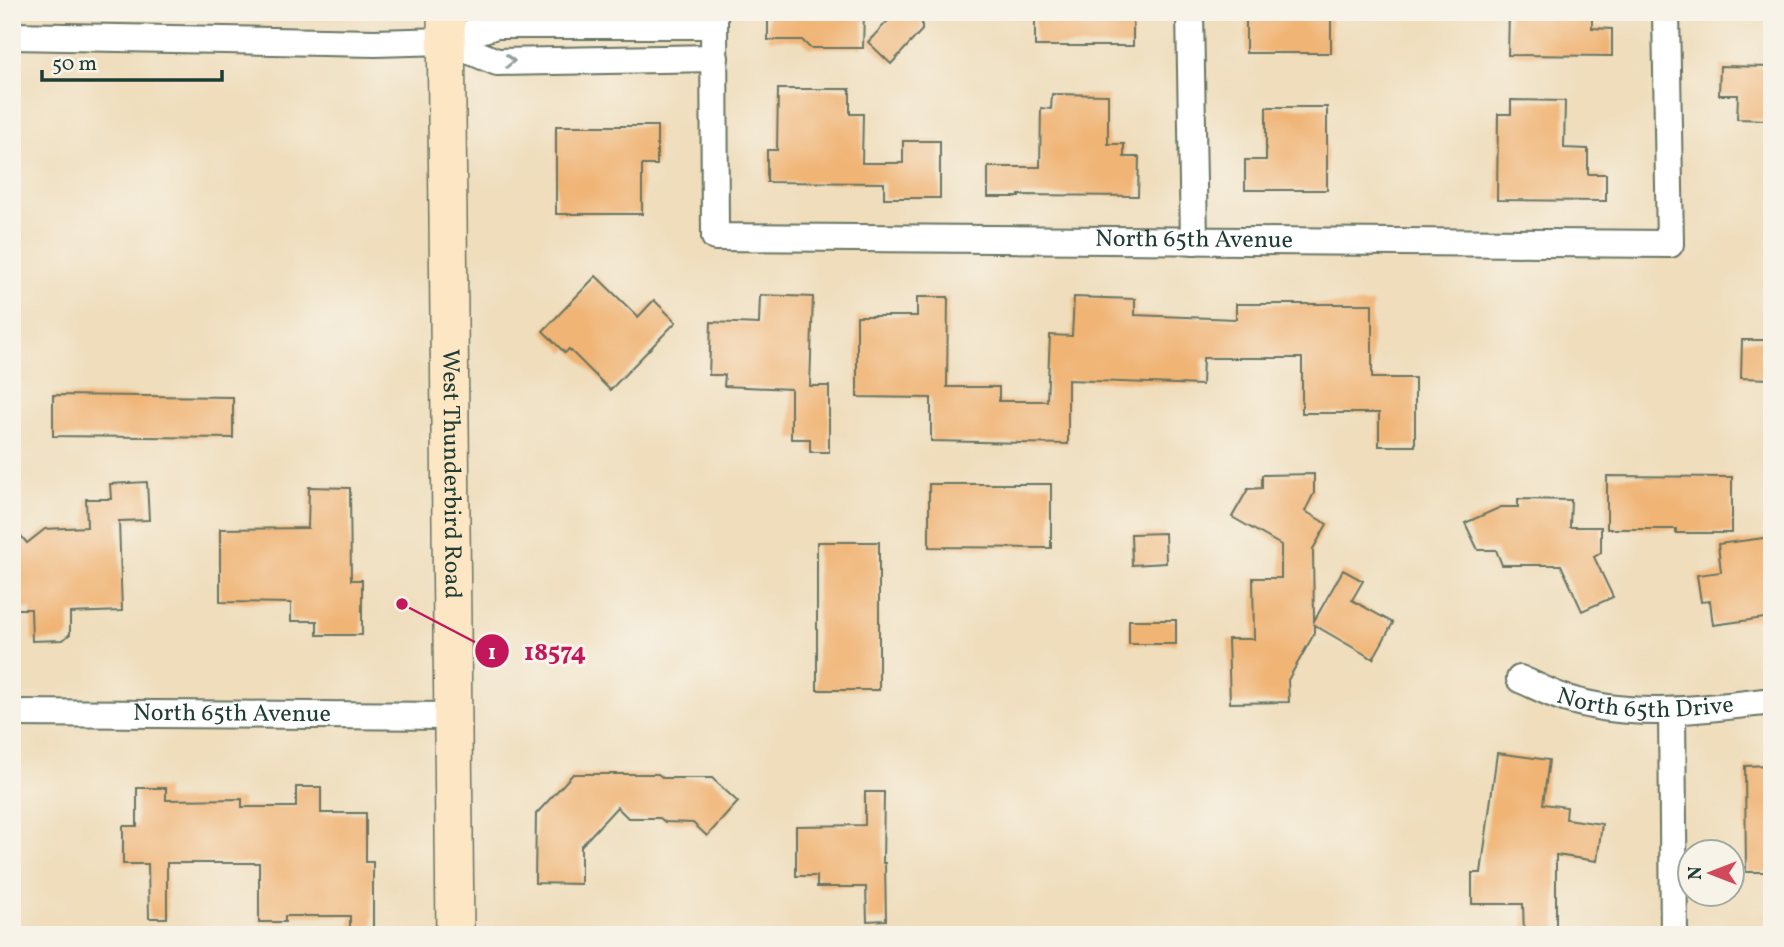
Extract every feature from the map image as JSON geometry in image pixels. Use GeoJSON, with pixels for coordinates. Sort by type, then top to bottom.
{"type":"FeatureCollection","features":[{"type":"Feature","properties":{"kind":"main road","name":"West Thunderbird Road"},"geometry":{"type":"LineString","coordinates":[[446,27],[455,935]]}},
{"type":"Feature","properties":{"kind":"street"},"geometry":{"type":"LineString","coordinates":[[1190,12],[1194,241]]}},
{"type":"Feature","properties":{"kind":"street","name":"North 65th Avenue"},"geometry":{"type":"LineString","coordinates":[[715,58],[715,237],[1670,244],[1666,12]]}},
{"type":"Feature","properties":{"kind":"street"},"geometry":{"type":"LineString","coordinates":[[12,36],[375,43],[446,27],[602,26],[714,19],[715,58],[497,62],[446,27]]}},
{"type":"Feature","properties":{"kind":"street"},"geometry":{"type":"LineString","coordinates":[[602,26],[602,60]]}},
{"type":"Feature","properties":{"kind":"street","name":"North 65th Drive"},"geometry":{"type":"LineString","coordinates":[[1520,679],[1564,698],[1605,707],[1672,712],[1772,701]]}},
{"type":"Feature","properties":{"kind":"street"},"geometry":{"type":"LineString","coordinates":[[1672,712],[1674,935]]}},
{"type":"Feature","properties":{"kind":"street","name":"North 65th Avenue"},"geometry":{"type":"LineString","coordinates":[[12,713],[453,716]]}},
{"type":"Feature","properties":{"kind":"building"},"geometry":{"type":"Polygon","coordinates":[[[768,12],[864,12],[863,48],[810,48],[802,40],[768,40],[768,12]]]}},
{"type":"Feature","properties":{"kind":"building"},"geometry":{"type":"Polygon","coordinates":[[[896,12],[913,12],[922,21],[922,30],[891,64],[868,42],[896,12]]]}},
{"type":"Feature","properties":{"kind":"building"},"geometry":{"type":"Polygon","coordinates":[[[1035,12],[1133,14],[1133,46],[1035,46],[1035,12]]]}},
{"type":"Feature","properties":{"kind":"building"},"geometry":{"type":"Polygon","coordinates":[[[1246,12],[1331,12],[1331,53],[1246,53],[1246,12]]]}},
{"type":"Feature","properties":{"kind":"building"},"geometry":{"type":"Polygon","coordinates":[[[1509,12],[1592,12],[1592,28],[1612,29],[1612,56],[1508,55],[1509,12]]]}},
{"type":"Feature","properties":{"kind":"building"},"geometry":{"type":"Polygon","coordinates":[[[1720,66],[1772,67],[1772,120],[1737,119],[1738,95],[1719,95],[1720,66]]]}},
{"type":"Feature","properties":{"kind":"building"},"geometry":{"type":"Polygon","coordinates":[[[778,89],[850,89],[850,114],[863,114],[862,163],[903,163],[903,141],[940,141],[940,198],[884,198],[884,183],[767,182],[767,150],[777,150],[778,89]]]}},
{"type":"Feature","properties":{"kind":"building"},"geometry":{"type":"Polygon","coordinates":[[[1052,94],[1108,95],[1108,144],[1124,144],[1124,157],[1139,157],[1138,196],[988,197],[988,167],[1040,167],[1041,108],[1051,109],[1052,94]]]}},
{"type":"Feature","properties":{"kind":"building"},"geometry":{"type":"Polygon","coordinates":[[[1511,100],[1565,101],[1564,148],[1588,149],[1588,174],[1606,174],[1606,201],[1497,200],[1498,114],[1511,114],[1511,100]]]}},
{"type":"Feature","properties":{"kind":"building"},"geometry":{"type":"Polygon","coordinates":[[[1266,107],[1327,107],[1327,190],[1245,190],[1245,160],[1266,160],[1266,107]]]}},
{"type":"Feature","properties":{"kind":"building"},"geometry":{"type":"Polygon","coordinates":[[[556,126],[657,126],[657,165],[642,165],[642,214],[556,214],[556,126]]]}},
{"type":"Feature","properties":{"kind":"building"},"geometry":{"type":"Polygon","coordinates":[[[596,276],[638,317],[654,300],[676,322],[610,390],[569,349],[565,353],[543,331],[596,276]]]}},
{"type":"Feature","properties":{"kind":"building"},"geometry":{"type":"Polygon","coordinates":[[[760,295],[813,297],[810,386],[829,386],[829,452],[810,452],[810,439],[791,439],[791,389],[724,386],[725,375],[709,375],[711,322],[759,324],[760,295]]]}},
{"type":"Feature","properties":{"kind":"building"},"geometry":{"type":"Polygon","coordinates":[[[917,297],[948,297],[947,387],[999,387],[999,401],[1047,401],[1050,335],[1072,336],[1074,297],[1135,299],[1135,315],[1236,319],[1236,304],[1372,304],[1372,378],[1415,378],[1415,446],[1379,446],[1379,413],[1302,413],[1302,358],[1203,358],[1202,385],[1068,380],[1068,444],[931,441],[931,398],[857,397],[857,316],[917,316],[917,297]]]}},
{"type":"Feature","properties":{"kind":"building"},"geometry":{"type":"Polygon","coordinates":[[[1742,340],[1772,340],[1772,379],[1741,378],[1742,340]]]}},
{"type":"Feature","properties":{"kind":"building"},"geometry":{"type":"Polygon","coordinates":[[[53,395],[233,397],[233,438],[53,436],[53,395]]]}},
{"type":"Feature","properties":{"kind":"building"},"geometry":{"type":"Polygon","coordinates":[[[1314,474],[1314,493],[1305,511],[1327,524],[1313,549],[1314,621],[1343,570],[1363,581],[1352,600],[1393,623],[1373,659],[1314,625],[1314,634],[1288,680],[1289,702],[1230,703],[1228,639],[1254,639],[1253,578],[1281,578],[1281,545],[1232,517],[1248,489],[1262,488],[1262,475],[1314,474]]]}},
{"type":"Feature","properties":{"kind":"building"},"geometry":{"type":"Polygon","coordinates":[[[1607,476],[1732,477],[1732,533],[1676,533],[1676,529],[1607,529],[1607,476]]]}},
{"type":"Feature","properties":{"kind":"building"},"geometry":{"type":"Polygon","coordinates":[[[147,482],[149,520],[119,521],[122,611],[70,613],[70,634],[63,640],[32,641],[31,609],[12,609],[12,525],[27,543],[45,529],[87,527],[86,499],[111,499],[110,484],[147,482]]]}},
{"type":"Feature","properties":{"kind":"building"},"geometry":{"type":"Polygon","coordinates":[[[929,484],[1051,484],[1051,548],[929,547],[929,484]]]}},
{"type":"Feature","properties":{"kind":"building"},"geometry":{"type":"Polygon","coordinates":[[[309,487],[350,488],[351,580],[362,580],[362,635],[317,635],[317,621],[291,621],[291,603],[220,602],[220,529],[308,528],[309,487]]]}},
{"type":"Feature","properties":{"kind":"building"},"geometry":{"type":"Polygon","coordinates":[[[1518,499],[1571,500],[1570,527],[1601,527],[1601,553],[1594,557],[1613,597],[1582,611],[1561,565],[1502,565],[1496,550],[1478,550],[1465,523],[1501,507],[1518,507],[1518,499]]]}},
{"type":"Feature","properties":{"kind":"building"},"geometry":{"type":"Polygon","coordinates":[[[1165,533],[1166,563],[1132,565],[1131,534],[1165,533]]]}},
{"type":"Feature","properties":{"kind":"building"},"geometry":{"type":"Polygon","coordinates":[[[1772,537],[1772,617],[1713,625],[1710,601],[1701,602],[1697,575],[1721,572],[1718,544],[1772,537]]]}},
{"type":"Feature","properties":{"kind":"building"},"geometry":{"type":"Polygon","coordinates":[[[817,542],[879,542],[879,690],[817,690],[817,542]]]}},
{"type":"Feature","properties":{"kind":"building"},"geometry":{"type":"Polygon","coordinates":[[[1129,620],[1176,620],[1176,644],[1129,644],[1129,620]]]}},
{"type":"Feature","properties":{"kind":"building"},"geometry":{"type":"Polygon","coordinates":[[[1497,753],[1549,760],[1543,804],[1567,807],[1566,819],[1602,824],[1597,861],[1556,855],[1556,935],[1524,935],[1523,904],[1472,904],[1472,873],[1481,873],[1497,753]]]}},
{"type":"Feature","properties":{"kind":"building"},"geometry":{"type":"Polygon","coordinates":[[[1772,765],[1772,872],[1746,872],[1745,766],[1772,765]]]}},
{"type":"Feature","properties":{"kind":"building"},"geometry":{"type":"Polygon","coordinates":[[[573,774],[658,774],[663,778],[712,778],[738,802],[707,836],[693,823],[665,822],[660,818],[628,818],[617,807],[581,846],[581,884],[535,883],[536,814],[573,774]]]}},
{"type":"Feature","properties":{"kind":"building"},"geometry":{"type":"Polygon","coordinates":[[[296,787],[321,787],[321,813],[366,813],[366,862],[373,862],[373,934],[350,934],[350,916],[285,916],[285,922],[259,922],[259,863],[167,863],[167,918],[149,918],[148,864],[123,864],[123,826],[137,826],[137,788],[166,788],[166,800],[242,799],[242,807],[296,807],[296,787]]]}},
{"type":"Feature","properties":{"kind":"building"},"geometry":{"type":"Polygon","coordinates":[[[865,792],[884,792],[883,863],[886,920],[867,921],[866,887],[817,887],[817,876],[796,876],[796,826],[865,825],[865,792]]]}},
{"type":"Feature","properties":{"kind":"place","name":"18574"},"geometry":{"type":"Point","coordinates":[402,604]}}]}
